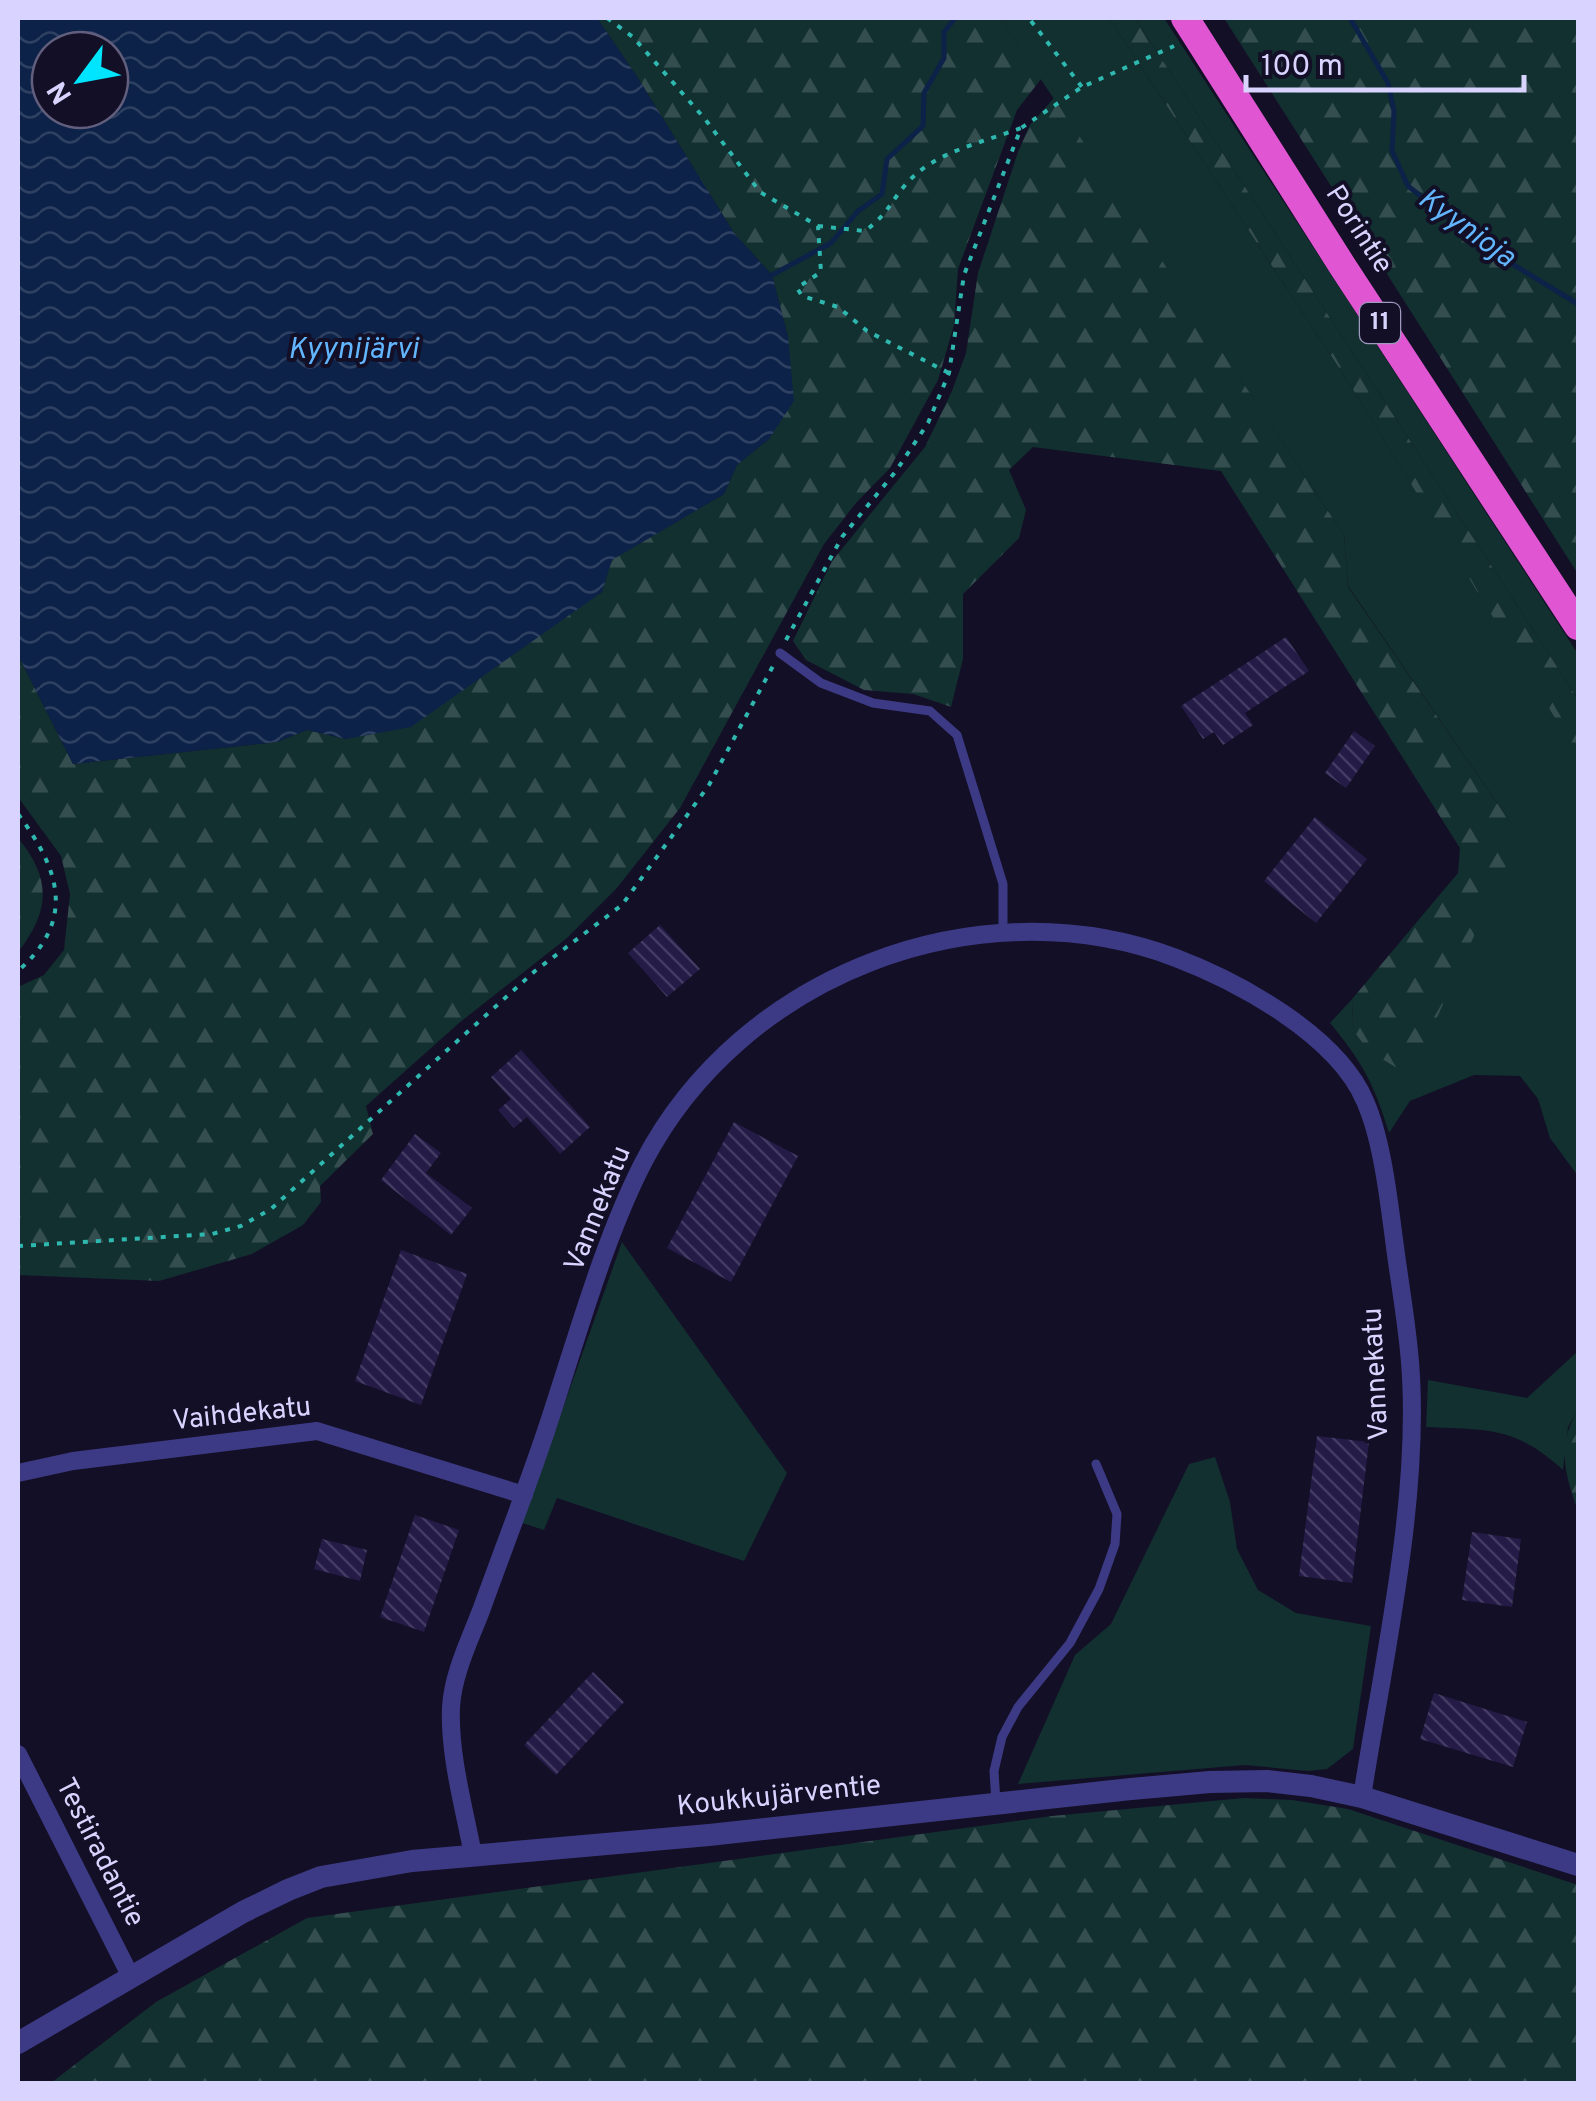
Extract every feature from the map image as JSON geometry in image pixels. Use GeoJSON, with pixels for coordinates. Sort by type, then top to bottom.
{"type":"FeatureCollection","features":[{"type":"Feature","properties":{"kind":"highway","name":"Porintie"},"geometry":{"type":"LineString","coordinates":[[1191,26],[1578,626]]}},
{"type":"Feature","properties":{"kind":"street","name":"Vannekatu"},"geometry":{"type":"LineString","coordinates":[[473,1855],[452,1735],[453,1685],[643,1163],[686,1096],[726,1055],[806,992],[874,958],[939,940],[1004,932],[1080,933],[1144,946],[1212,972],[1310,1034],[1344,1066],[1366,1100],[1386,1182],[1410,1365],[1404,1527],[1362,1797]]}},
{"type":"Feature","properties":{"kind":"street","name":"Vaihdekatu"},"geometry":{"type":"LineString","coordinates":[[18,1474],[73,1461],[316,1431],[524,1495]]}},
{"type":"Feature","properties":{"kind":"street","name":"Testiradantie"},"geometry":{"type":"LineString","coordinates":[[18,1754],[131,1977]]}},
{"type":"Feature","properties":{"kind":"street","name":"Koukkujärventie"},"geometry":{"type":"LineString","coordinates":[[18,2043],[244,1912],[321,1877],[412,1861],[709,1835],[1210,1782],[1267,1782],[1362,1797],[1578,1865]]}},
{"type":"Feature","properties":{"kind":"lane"},"geometry":{"type":"LineString","coordinates":[[780,653],[821,683],[862,700],[930,711],[957,735],[1003,884],[1004,932]]}},
{"type":"Feature","properties":{"kind":"lane"},"geometry":{"type":"LineString","coordinates":[[996,1803],[994,1771],[1002,1737],[1018,1707],[1070,1643],[1099,1590],[1116,1544],[1118,1514],[1096,1464]]}},
{"type":"Feature","properties":{"kind":"path"},"geometry":{"type":"LineString","coordinates":[[607,18],[633,37],[705,119],[760,192],[818,226],[866,231],[886,216],[908,182],[946,155],[1021,128],[1082,87],[1191,26]]}},
{"type":"Feature","properties":{"kind":"path"},"geometry":{"type":"LineString","coordinates":[[1032,21],[1082,87]]}},
{"type":"Feature","properties":{"kind":"path"},"geometry":{"type":"LineString","coordinates":[[18,1246],[212,1234],[241,1226],[271,1209],[535,971],[622,905],[709,784],[842,537],[896,471],[928,423],[949,372],[964,275],[1021,128]]}},
{"type":"Feature","properties":{"kind":"path"},"geometry":{"type":"LineString","coordinates":[[818,226],[821,272],[796,288],[802,296],[838,307],[868,331],[949,372]]}},
{"type":"Feature","properties":{"kind":"path"},"geometry":{"type":"LineString","coordinates":[[18,814],[42,846],[58,898],[50,928],[34,956],[18,971]]}},
{"type":"Feature","properties":{"kind":"green space"},"geometry":{"type":"Polygon","coordinates":[[[597,18],[1000,18],[1041,79],[1017,110],[958,269],[954,325],[938,380],[890,468],[824,544],[680,808],[616,889],[567,938],[459,1023],[366,1106],[373,1134],[320,1186],[321,1202],[303,1225],[252,1254],[159,1281],[18,1275],[18,987],[44,975],[64,950],[70,894],[61,856],[18,797],[18,655],[73,764],[277,742],[307,730],[346,739],[539,635],[602,592],[611,560],[724,494],[737,465],[769,439],[788,337],[772,275],[734,233],[597,18]]]}},
{"type":"Feature","properties":{"kind":"green space"},"geometry":{"type":"Polygon","coordinates":[[[1000,18],[1109,18],[1347,380],[1576,751],[1578,748],[1578,1176],[1550,1138],[1538,1099],[1520,1076],[1474,1075],[1410,1101],[1389,1133],[1366,1075],[1330,1023],[1353,998],[1352,1029],[1510,822],[1348,586],[1344,535],[1000,18]]]}},
{"type":"Feature","properties":{"kind":"green space"},"geometry":{"type":"Polygon","coordinates":[[[1109,18],[1135,18],[1578,699],[1576,752],[1347,380],[1109,18]]]}},
{"type":"Feature","properties":{"kind":"green space"},"geometry":{"type":"Polygon","coordinates":[[[1135,18],[1164,18],[1578,654],[1578,699],[1135,18]]]}},
{"type":"Feature","properties":{"kind":"green space"},"geometry":{"type":"Polygon","coordinates":[[[1224,18],[1578,18],[1578,574],[1224,18]]]}},
{"type":"Feature","properties":{"kind":"green space"},"geometry":{"type":"Polygon","coordinates":[[[1054,98],[1344,535],[1348,587],[1510,822],[1513,850],[1425,1044],[1397,1068],[1369,1051],[1352,1029],[1353,998],[1458,873],[1460,848],[1221,471],[1033,447],[1009,470],[1026,510],[1019,538],[963,594],[963,659],[951,707],[913,694],[864,690],[806,660],[793,641],[832,561],[925,447],[952,391],[966,353],[978,273],[1018,152],[1030,125],[1054,98]]]}},
{"type":"Feature","properties":{"kind":"green space"},"geometry":{"type":"Polygon","coordinates":[[[18,838],[37,867],[43,895],[36,923],[18,952],[18,838]]]}},
{"type":"Feature","properties":{"kind":"green space"},"geometry":{"type":"Polygon","coordinates":[[[622,1242],[787,1473],[744,1561],[557,1498],[544,1530],[522,1523],[622,1242]]]}},
{"type":"Feature","properties":{"kind":"green space"},"geometry":{"type":"Polygon","coordinates":[[[1578,1351],[1578,1410],[1568,1427],[1563,1470],[1530,1445],[1500,1433],[1426,1427],[1428,1380],[1527,1398],[1578,1351]]]}},
{"type":"Feature","properties":{"kind":"green space"},"geometry":{"type":"Polygon","coordinates":[[[1578,1410],[1578,1511],[1569,1485],[1565,1448],[1578,1410]]]}},
{"type":"Feature","properties":{"kind":"green space"},"geometry":{"type":"Polygon","coordinates":[[[1215,1457],[1230,1502],[1237,1549],[1258,1590],[1296,1613],[1371,1626],[1353,1749],[1327,1769],[1308,1771],[1245,1765],[1018,1784],[1075,1655],[1111,1624],[1189,1464],[1215,1457]]]}},
{"type":"Feature","properties":{"kind":"green space"},"geometry":{"type":"Polygon","coordinates":[[[1244,1798],[1292,1800],[1348,1809],[1578,1885],[1578,2083],[51,2083],[156,2002],[307,1918],[1052,1816],[1244,1798]]]}},
{"type":"Feature","properties":{"kind":"water","name":"Kyynijärvi"},"geometry":{"type":"Polygon","coordinates":[[[18,18],[597,18],[734,233],[772,275],[788,337],[794,401],[769,439],[737,465],[724,494],[612,560],[602,592],[411,727],[346,739],[307,730],[277,742],[73,764],[18,655],[18,18]]]}},
{"type":"Feature","properties":{"kind":"building"},"geometry":{"type":"Polygon","coordinates":[[[1286,637],[1309,671],[1245,713],[1253,725],[1223,745],[1214,732],[1203,739],[1181,706],[1286,637]]]}},
{"type":"Feature","properties":{"kind":"building"},"geometry":{"type":"Polygon","coordinates":[[[1354,731],[1375,746],[1346,788],[1325,773],[1354,731]]]}},
{"type":"Feature","properties":{"kind":"building"},"geometry":{"type":"Polygon","coordinates":[[[1315,817],[1367,859],[1316,923],[1264,881],[1315,817]]]}},
{"type":"Feature","properties":{"kind":"building"},"geometry":{"type":"Polygon","coordinates":[[[660,925],[700,969],[667,997],[628,953],[660,925]]]}},
{"type":"Feature","properties":{"kind":"building"},"geometry":{"type":"Polygon","coordinates":[[[521,1050],[590,1127],[560,1154],[527,1117],[514,1128],[498,1110],[511,1099],[491,1077],[521,1050]]]}},
{"type":"Feature","properties":{"kind":"building"},"geometry":{"type":"Polygon","coordinates":[[[734,1122],[798,1156],[731,1282],[667,1248],[734,1122]]]}},
{"type":"Feature","properties":{"kind":"building"},"geometry":{"type":"Polygon","coordinates":[[[415,1134],[441,1153],[426,1173],[472,1208],[451,1235],[381,1180],[415,1134]]]}},
{"type":"Feature","properties":{"kind":"building"},"geometry":{"type":"Polygon","coordinates":[[[401,1250],[467,1274],[421,1405],[355,1381],[401,1250]]]}},
{"type":"Feature","properties":{"kind":"building"},"geometry":{"type":"Polygon","coordinates":[[[1317,1436],[1369,1442],[1352,1583],[1299,1576],[1317,1436]]]}},
{"type":"Feature","properties":{"kind":"building"},"geometry":{"type":"Polygon","coordinates":[[[415,1515],[459,1530],[424,1632],[380,1617],[415,1515]]]}},
{"type":"Feature","properties":{"kind":"building"},"geometry":{"type":"Polygon","coordinates":[[[1472,1532],[1521,1539],[1512,1607],[1462,1600],[1472,1532]]]}},
{"type":"Feature","properties":{"kind":"building"},"geometry":{"type":"Polygon","coordinates":[[[322,1539],[367,1550],[360,1581],[314,1569],[322,1539]]]}},
{"type":"Feature","properties":{"kind":"building"},"geometry":{"type":"Polygon","coordinates":[[[593,1672],[624,1702],[556,1775],[524,1745],[593,1672]]]}},
{"type":"Feature","properties":{"kind":"building"},"geometry":{"type":"Polygon","coordinates":[[[1434,1693],[1527,1722],[1513,1767],[1420,1739],[1434,1693]]]}},
{"type":"Feature","properties":{"kind":"waterway","name":"Kyynioja"},"geometry":{"type":"LineString","coordinates":[[772,275],[831,243],[858,211],[882,194],[887,159],[923,126],[924,93],[944,58],[944,32],[955,18]]}},
{"type":"Feature","properties":{"kind":"waterway","name":"Kyynioja"},"geometry":{"type":"LineString","coordinates":[[1350,18],[1388,83],[1394,111],[1392,151],[1408,186],[1491,251],[1578,304]]}}]}
